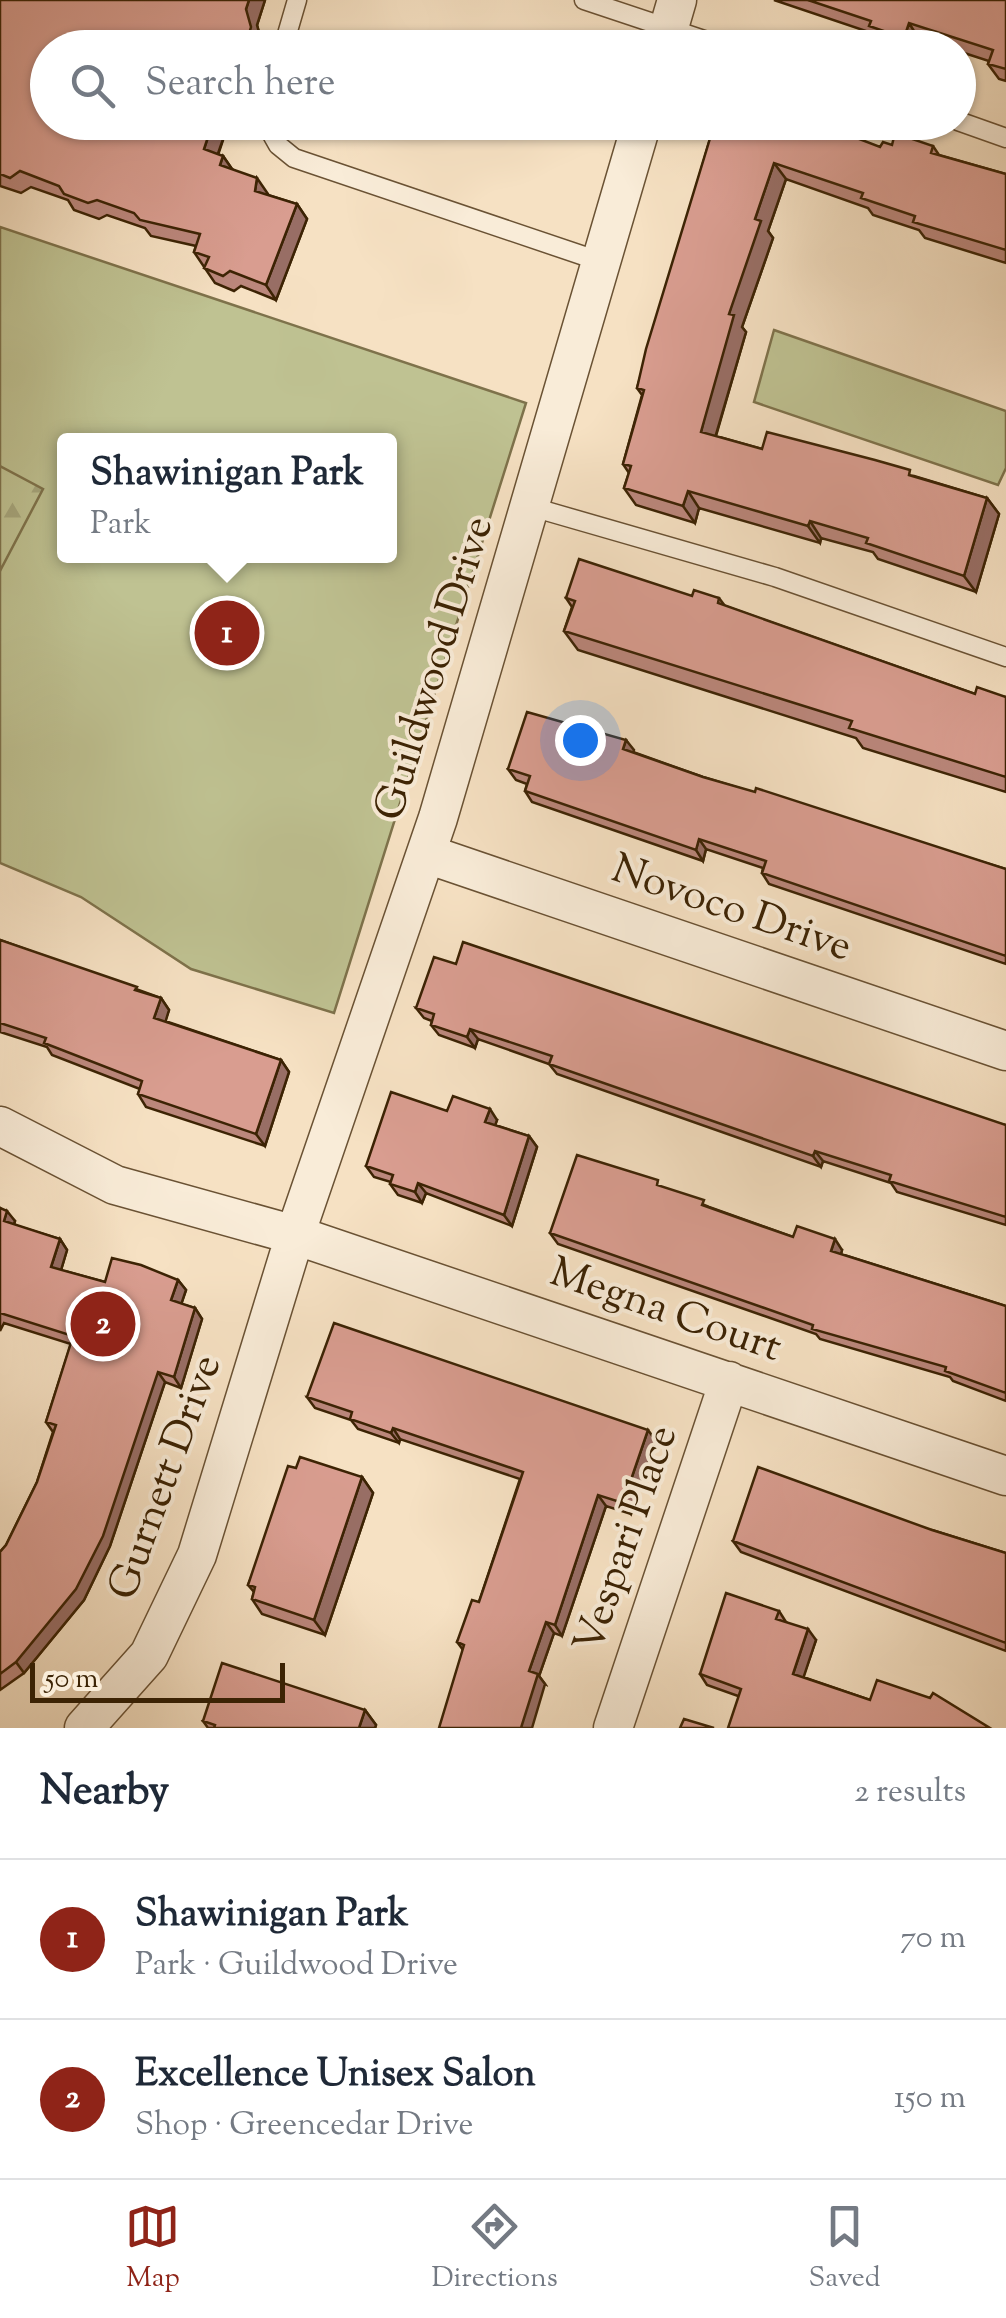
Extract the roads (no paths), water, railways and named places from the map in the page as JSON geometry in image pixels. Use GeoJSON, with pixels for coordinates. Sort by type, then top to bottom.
{"type":"FeatureCollection","features":[{"type":"Feature","properties":{"kind":"street","name":"Guildwood Drive"},"geometry":{"type":"LineString","coordinates":[[295,1236],[426,854],[532,508],[637,140]]}},
{"type":"Feature","properties":{"kind":"street","name":"Novoco Drive"},"geometry":{"type":"LineString","coordinates":[[426,854],[1006,1051]]}},
{"type":"Feature","properties":{"kind":"street","name":"Megna Court"},"geometry":{"type":"LineString","coordinates":[[0,1126],[115,1184],[295,1236],[1006,1476]]}},
{"type":"Feature","properties":{"kind":"street","name":"Gurnett Drive"},"geometry":{"type":"LineString","coordinates":[[84,1728],[149,1656],[197,1555],[295,1236]]}},
{"type":"Feature","properties":{"kind":"street","name":"Vespari Place"},"geometry":{"type":"LineString","coordinates":[[612,1728],[729,1381]]}},
{"type":"Feature","properties":{"kind":"lane"},"geometry":{"type":"LineString","coordinates":[[288,30],[297,0]]}},
{"type":"Feature","properties":{"kind":"lane"},"geometry":{"type":"LineString","coordinates":[[584,0],[670,25]]}},
{"type":"Feature","properties":{"kind":"lane"},"geometry":{"type":"LineString","coordinates":[[976,127],[1006,138]]}},
{"type":"Feature","properties":{"kind":"lane"},"geometry":{"type":"LineString","coordinates":[[275,140],[294,158],[602,262]]}},
{"type":"Feature","properties":{"kind":"lane"},"geometry":{"type":"LineString","coordinates":[[532,508],[775,578],[1006,657]]}},
{"type":"Feature","properties":{"kind":"place","name":"Shawinigan Park"},"geometry":{"type":"Point","coordinates":[227,633]}},
{"type":"Feature","properties":{"kind":"place","name":"Excellence Unisex Salon"},"geometry":{"type":"Point","coordinates":[103,1324]}}]}
